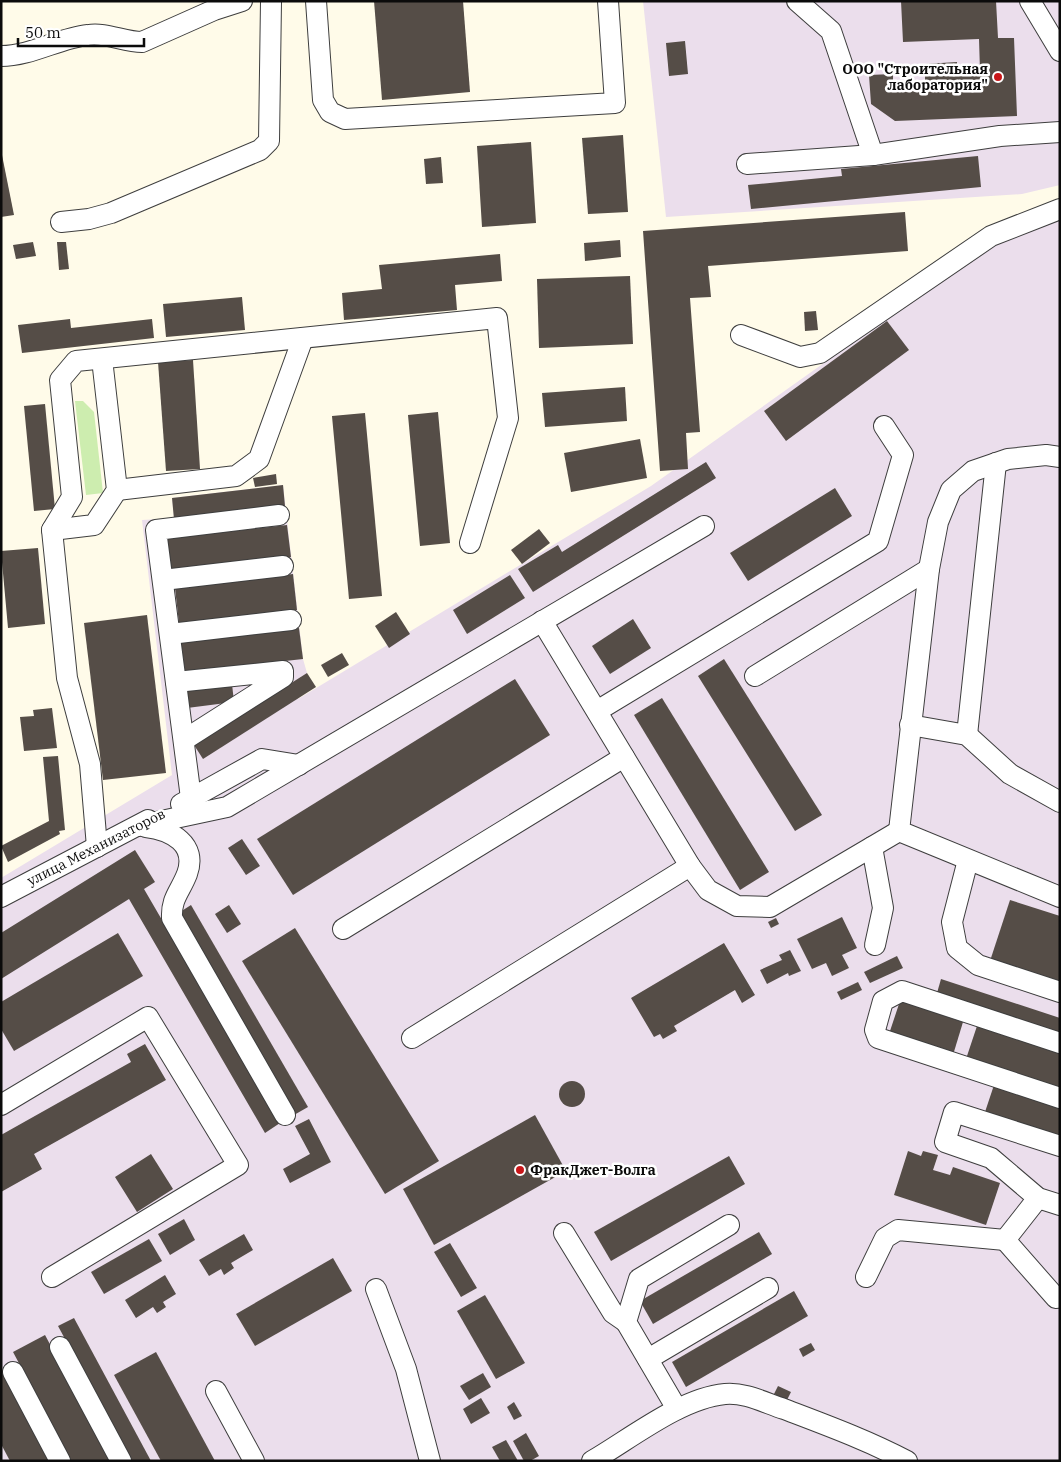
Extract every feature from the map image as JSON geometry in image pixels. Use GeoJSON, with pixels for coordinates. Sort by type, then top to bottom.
{"type":"FeatureCollection","features":[{"type":"Feature","properties":{"kind":"street"},"geometry":{"type":"LineString","coordinates":[[1,56],[19,54],[90,34],[108,36],[129,42],[142,42],[214,10],[242,1]]}},
{"type":"Feature","properties":{"kind":"street"},"geometry":{"type":"LineString","coordinates":[[61,222],[89,219],[111,213],[260,150],[268,140],[271,1]]}},
{"type":"Feature","properties":{"kind":"street"},"geometry":{"type":"LineString","coordinates":[[316,1],[323,100],[330,112],[346,119],[615,103],[608,1]]}},
{"type":"Feature","properties":{"kind":"street"},"geometry":{"type":"LineString","coordinates":[[797,1],[832,31],[872,155]]}},
{"type":"Feature","properties":{"kind":"street"},"geometry":{"type":"LineString","coordinates":[[1030,1],[1060,51]]}},
{"type":"Feature","properties":{"kind":"street"},"geometry":{"type":"LineString","coordinates":[[747,164],[872,155],[1000,136],[1060,132]]}},
{"type":"Feature","properties":{"kind":"street"},"geometry":{"type":"LineString","coordinates":[[741,335],[800,357],[820,353],[991,236],[1060,209]]}},
{"type":"Feature","properties":{"kind":"street"},"geometry":{"type":"LineString","coordinates":[[97,847],[90,764],[67,678],[52,530],[72,497],[60,380],[76,361],[497,318],[508,418],[470,544]]}},
{"type":"Feature","properties":{"kind":"street"},"geometry":{"type":"LineString","coordinates":[[117,490],[236,476],[260,460],[303,338]]}},
{"type":"Feature","properties":{"kind":"street"},"geometry":{"type":"LineString","coordinates":[[52,530],[94,524],[117,490],[102,359]]}},
{"type":"Feature","properties":{"kind":"street"},"geometry":{"type":"LineString","coordinates":[[596,711],[878,541],[903,455],[884,426]]}},
{"type":"Feature","properties":{"kind":"street"},"geometry":{"type":"LineString","coordinates":[[899,831],[929,569],[938,522],[950,490],[973,471],[1008,459],[1046,455],[1060,457]]}},
{"type":"Feature","properties":{"kind":"street"},"geometry":{"type":"LineString","coordinates":[[967,736],[996,463]]}},
{"type":"Feature","properties":{"kind":"street"},"geometry":{"type":"LineString","coordinates":[[191,798],[156,530],[279,515]]}},
{"type":"Feature","properties":{"kind":"street"},"geometry":{"type":"LineString","coordinates":[[138,826],[227,807],[704,526]]}},
{"type":"Feature","properties":{"kind":"street"},"geometry":{"type":"LineString","coordinates":[[163,580],[283,566]]}},
{"type":"Feature","properties":{"kind":"street"},"geometry":{"type":"LineString","coordinates":[[755,676],[929,569]]}},
{"type":"Feature","properties":{"kind":"street"},"geometry":{"type":"LineString","coordinates":[[170,634],[291,620]]}},
{"type":"Feature","properties":{"kind":"street"},"geometry":{"type":"LineString","coordinates":[[542,621],[690,866],[708,890],[736,906],[770,907],[899,831]]}},
{"type":"Feature","properties":{"kind":"street"},"geometry":{"type":"LineString","coordinates":[[176,682],[283,670],[283,677],[184,740]]}},
{"type":"Feature","properties":{"kind":"street"},"geometry":{"type":"LineString","coordinates":[[910,725],[967,736],[1010,774],[1060,802]]}},
{"type":"Feature","properties":{"kind":"street"},"geometry":{"type":"LineString","coordinates":[[343,929],[624,757]]}},
{"type":"Feature","properties":{"kind":"street","name":"улица Механизаторов"},"geometry":{"type":"LineString","coordinates":[[1,897],[262,759],[299,765]]}},
{"type":"Feature","properties":{"kind":"street"},"geometry":{"type":"LineString","coordinates":[[138,826],[162,829],[177,836],[187,846],[190,860],[187,874],[171,904],[172,918],[285,1115]]}},
{"type":"Feature","properties":{"kind":"street"},"geometry":{"type":"LineString","coordinates":[[899,831],[1060,897]]}},
{"type":"Feature","properties":{"kind":"street"},"geometry":{"type":"LineString","coordinates":[[872,847],[883,908],[875,945]]}},
{"type":"Feature","properties":{"kind":"street"},"geometry":{"type":"LineString","coordinates":[[968,860],[952,922],[957,948],[978,965],[1060,992]]}},
{"type":"Feature","properties":{"kind":"street"},"geometry":{"type":"LineString","coordinates":[[412,1038],[690,866]]}},
{"type":"Feature","properties":{"kind":"street"},"geometry":{"type":"LineString","coordinates":[[1060,1043],[902,991],[883,1001],[875,1030],[878,1038],[1060,1098]]}},
{"type":"Feature","properties":{"kind":"street"},"geometry":{"type":"LineString","coordinates":[[1,1105],[148,1017],[238,1165],[52,1277]]}},
{"type":"Feature","properties":{"kind":"street"},"geometry":{"type":"LineString","coordinates":[[1060,1146],[954,1112],[945,1142],[991,1158],[1038,1198],[1060,1205]]}},
{"type":"Feature","properties":{"kind":"street"},"geometry":{"type":"LineString","coordinates":[[1005,1240],[1038,1198]]}},
{"type":"Feature","properties":{"kind":"street"},"geometry":{"type":"LineString","coordinates":[[626,1322],[639,1278],[729,1225]]}},
{"type":"Feature","properties":{"kind":"street"},"geometry":{"type":"LineString","coordinates":[[866,1277],[885,1238],[898,1230],[1005,1240],[1056,1298]]}},
{"type":"Feature","properties":{"kind":"street"},"geometry":{"type":"LineString","coordinates":[[564,1232],[613,1313],[626,1322],[677,1409]]}},
{"type":"Feature","properties":{"kind":"street"},"geometry":{"type":"LineString","coordinates":[[648,1359],[768,1288]]}},
{"type":"Feature","properties":{"kind":"street"},"geometry":{"type":"LineString","coordinates":[[376,1289],[406,1369],[430,1461]]}},
{"type":"Feature","properties":{"kind":"street"},"geometry":{"type":"LineString","coordinates":[[60,1347],[121,1461]]}},
{"type":"Feature","properties":{"kind":"street"},"geometry":{"type":"LineString","coordinates":[[13,1372],[60,1461]]}},
{"type":"Feature","properties":{"kind":"street"},"geometry":{"type":"LineString","coordinates":[[216,1391],[254,1461]]}},
{"type":"Feature","properties":{"kind":"street"},"geometry":{"type":"LineString","coordinates":[[600,1459],[677,1409],[724,1394],[741,1395],[857,1436],[878,1453],[907,1461]]}},
{"type":"Feature","properties":{"kind":"shaded area"},"geometry":{"type":"Polygon","coordinates":[[[643,1],[1060,1],[1060,185],[1022,194],[666,217],[643,1]]]}},
{"type":"Feature","properties":{"kind":"shaded area"},"geometry":{"type":"Polygon","coordinates":[[[1060,217],[1060,1461],[1,1461],[1,878],[172,775],[142,520],[174,518],[172,498],[283,485],[303,659],[307,673],[298,699],[651,486],[997,240],[1060,217]]]}},
{"type":"Feature","properties":{"kind":"green space"},"geometry":{"type":"Polygon","coordinates":[[[75,401],[83,401],[94,412],[103,493],[86,495],[75,401]]]}},
{"type":"Feature","properties":{"kind":"building"},"geometry":{"type":"Polygon","coordinates":[[[374,1],[463,1],[470,92],[382,100],[374,1]]]}},
{"type":"Feature","properties":{"kind":"building"},"geometry":{"type":"Polygon","coordinates":[[[901,1],[996,1],[998,38],[1014,38],[1017,116],[895,121],[871,104],[869,75],[893,74],[893,87],[925,85],[925,64],[957,62],[957,71],[980,71],[979,39],[903,42],[901,1]]]}},
{"type":"Feature","properties":{"kind":"building"},"geometry":{"type":"Polygon","coordinates":[[[685,41],[688,74],[669,76],[666,43],[685,41]]]}},
{"type":"Feature","properties":{"kind":"building"},"geometry":{"type":"Polygon","coordinates":[[[623,135],[628,212],[588,214],[582,138],[623,135]]]}},
{"type":"Feature","properties":{"kind":"building"},"geometry":{"type":"Polygon","coordinates":[[[531,142],[536,223],[482,227],[477,146],[531,142]]]}},
{"type":"Feature","properties":{"kind":"building"},"geometry":{"type":"Polygon","coordinates":[[[1,150],[14,215],[1,217],[1,150]]]}},
{"type":"Feature","properties":{"kind":"building"},"geometry":{"type":"Polygon","coordinates":[[[978,156],[981,187],[751,209],[748,185],[842,176],[841,169],[978,156]]]}},
{"type":"Feature","properties":{"kind":"building"},"geometry":{"type":"Polygon","coordinates":[[[441,157],[443,183],[426,184],[424,159],[441,157]]]}},
{"type":"Feature","properties":{"kind":"building"},"geometry":{"type":"Polygon","coordinates":[[[905,212],[908,251],[708,266],[711,297],[690,298],[700,432],[686,433],[688,469],[660,471],[643,231],[905,212]]]}},
{"type":"Feature","properties":{"kind":"building"},"geometry":{"type":"Polygon","coordinates":[[[620,240],[621,257],[585,261],[584,243],[620,240]]]}},
{"type":"Feature","properties":{"kind":"building"},"geometry":{"type":"Polygon","coordinates":[[[33,242],[36,256],[16,259],[13,245],[33,242]]]}},
{"type":"Feature","properties":{"kind":"building"},"geometry":{"type":"Polygon","coordinates":[[[57,242],[66,242],[69,269],[59,270],[57,242]]]}},
{"type":"Feature","properties":{"kind":"building"},"geometry":{"type":"Polygon","coordinates":[[[500,254],[502,281],[455,285],[457,310],[344,320],[342,293],[382,289],[379,265],[500,254]]]}},
{"type":"Feature","properties":{"kind":"building"},"geometry":{"type":"Polygon","coordinates":[[[630,276],[633,344],[539,348],[537,279],[630,276]]]}},
{"type":"Feature","properties":{"kind":"building"},"geometry":{"type":"Polygon","coordinates":[[[242,297],[245,330],[166,337],[163,304],[242,297]]]}},
{"type":"Feature","properties":{"kind":"building"},"geometry":{"type":"Polygon","coordinates":[[[816,311],[818,330],[805,331],[804,312],[816,311]]]}},
{"type":"Feature","properties":{"kind":"building"},"geometry":{"type":"Polygon","coordinates":[[[70,319],[71,328],[152,319],[154,338],[22,353],[18,325],[70,319]]]}},
{"type":"Feature","properties":{"kind":"building"},"geometry":{"type":"Polygon","coordinates":[[[887,321],[909,350],[786,441],[764,411],[887,321]]]}},
{"type":"Feature","properties":{"kind":"building"},"geometry":{"type":"Polygon","coordinates":[[[193,360],[200,469],[166,471],[158,362],[193,360]]]}},
{"type":"Feature","properties":{"kind":"building"},"geometry":{"type":"Polygon","coordinates":[[[625,387],[627,421],[545,427],[542,393],[625,387]]]}},
{"type":"Feature","properties":{"kind":"building"},"geometry":{"type":"Polygon","coordinates":[[[45,404],[55,509],[34,511],[24,406],[45,404]]]}},
{"type":"Feature","properties":{"kind":"building"},"geometry":{"type":"Polygon","coordinates":[[[438,412],[450,543],[420,546],[408,415],[438,412]]]}},
{"type":"Feature","properties":{"kind":"building"},"geometry":{"type":"Polygon","coordinates":[[[365,413],[382,596],[349,599],[332,416],[365,413]]]}},
{"type":"Feature","properties":{"kind":"building"},"geometry":{"type":"Polygon","coordinates":[[[640,439],[647,478],[571,492],[564,453],[640,439]]]}},
{"type":"Feature","properties":{"kind":"building"},"geometry":{"type":"Polygon","coordinates":[[[706,462],[716,478],[533,592],[518,569],[558,545],[562,552],[706,462]]]}},
{"type":"Feature","properties":{"kind":"building"},"geometry":{"type":"Polygon","coordinates":[[[276,474],[277,484],[255,487],[253,478],[276,474]]]}},
{"type":"Feature","properties":{"kind":"building"},"geometry":{"type":"Polygon","coordinates":[[[283,485],[285,506],[174,519],[172,498],[283,485]]]}},
{"type":"Feature","properties":{"kind":"building"},"geometry":{"type":"Polygon","coordinates":[[[835,488],[852,516],[748,581],[730,553],[835,488]]]}},
{"type":"Feature","properties":{"kind":"building"},"geometry":{"type":"Polygon","coordinates":[[[287,525],[291,557],[167,571],[164,539],[287,525]]]}},
{"type":"Feature","properties":{"kind":"building"},"geometry":{"type":"Polygon","coordinates":[[[539,529],[550,543],[522,564],[511,550],[539,529]]]}},
{"type":"Feature","properties":{"kind":"building"},"geometry":{"type":"Polygon","coordinates":[[[38,548],[45,624],[8,628],[1,551],[38,548]]]}},
{"type":"Feature","properties":{"kind":"building"},"geometry":{"type":"Polygon","coordinates":[[[293,574],[297,610],[179,623],[175,588],[293,574]]]}},
{"type":"Feature","properties":{"kind":"building"},"geometry":{"type":"Polygon","coordinates":[[[510,575],[525,598],[467,634],[453,610],[510,575]]]}},
{"type":"Feature","properties":{"kind":"building"},"geometry":{"type":"Polygon","coordinates":[[[396,612],[410,634],[389,648],[375,626],[396,612]]]}},
{"type":"Feature","properties":{"kind":"building"},"geometry":{"type":"Polygon","coordinates":[[[147,615],[166,773],[103,780],[84,623],[147,615]]]}},
{"type":"Feature","properties":{"kind":"building"},"geometry":{"type":"Polygon","coordinates":[[[633,619],[651,648],[610,674],[592,646],[633,619]]]}},
{"type":"Feature","properties":{"kind":"building"},"geometry":{"type":"Polygon","coordinates":[[[299,628],[303,659],[185,672],[181,641],[299,628]]]}},
{"type":"Feature","properties":{"kind":"building"},"geometry":{"type":"Polygon","coordinates":[[[342,653],[349,665],[328,677],[321,665],[342,653]]]}},
{"type":"Feature","properties":{"kind":"building"},"geometry":{"type":"Polygon","coordinates":[[[724,659],[822,815],[795,831],[698,676],[724,659]]]}},
{"type":"Feature","properties":{"kind":"building"},"geometry":{"type":"Polygon","coordinates":[[[307,673],[316,687],[203,759],[194,745],[307,673]]]}},
{"type":"Feature","properties":{"kind":"building"},"geometry":{"type":"Polygon","coordinates":[[[515,679],[550,735],[293,895],[257,839],[515,679]]]}},
{"type":"Feature","properties":{"kind":"building"},"geometry":{"type":"Polygon","coordinates":[[[232,684],[234,702],[187,708],[185,691],[232,684]]]}},
{"type":"Feature","properties":{"kind":"building"},"geometry":{"type":"Polygon","coordinates":[[[662,698],[769,872],[740,890],[634,715],[662,698]]]}},
{"type":"Feature","properties":{"kind":"building"},"geometry":{"type":"Polygon","coordinates":[[[52,708],[57,748],[24,751],[20,717],[34,716],[33,710],[52,708]]]}},
{"type":"Feature","properties":{"kind":"building"},"geometry":{"type":"Polygon","coordinates":[[[58,756],[65,830],[59,831],[60,834],[8,862],[1,846],[49,821],[43,757],[58,756]]]}},
{"type":"Feature","properties":{"kind":"building"},"geometry":{"type":"Polygon","coordinates":[[[242,839],[260,866],[246,875],[228,848],[242,839]]]}},
{"type":"Feature","properties":{"kind":"building"},"geometry":{"type":"Polygon","coordinates":[[[135,850],[155,882],[144,889],[280,1123],[265,1133],[129,899],[1,979],[1,933],[135,850]]]}},
{"type":"Feature","properties":{"kind":"building"},"geometry":{"type":"Polygon","coordinates":[[[1010,900],[1060,916],[1060,983],[990,961],[1010,900]]]}},
{"type":"Feature","properties":{"kind":"building"},"geometry":{"type":"Polygon","coordinates":[[[191,905],[308,1107],[294,1115],[177,914],[191,905]]]}},
{"type":"Feature","properties":{"kind":"building"},"geometry":{"type":"Polygon","coordinates":[[[229,905],[241,924],[227,933],[215,914],[229,905]]]}},
{"type":"Feature","properties":{"kind":"building"},"geometry":{"type":"Polygon","coordinates":[[[842,917],[857,948],[842,955],[849,968],[832,976],[826,963],[812,969],[797,939],[842,917]]]}},
{"type":"Feature","properties":{"kind":"building"},"geometry":{"type":"Polygon","coordinates":[[[776,918],[779,924],[771,928],[768,922],[776,918]]]}},
{"type":"Feature","properties":{"kind":"building"},"geometry":{"type":"Polygon","coordinates":[[[295,928],[439,1161],[385,1194],[242,961],[295,928]]]}},
{"type":"Feature","properties":{"kind":"building"},"geometry":{"type":"Polygon","coordinates":[[[118,933],[143,976],[14,1051],[1,1029],[1,1002],[118,933]]]}},
{"type":"Feature","properties":{"kind":"building"},"geometry":{"type":"Polygon","coordinates":[[[724,943],[755,995],[742,1003],[735,990],[674,1026],[677,1031],[663,1039],[660,1034],[654,1037],[631,998],[724,943]]]}},
{"type":"Feature","properties":{"kind":"building"},"geometry":{"type":"Polygon","coordinates":[[[790,950],[801,971],[789,976],[788,973],[767,984],[760,970],[782,960],[779,955],[790,950]]]}},
{"type":"Feature","properties":{"kind":"building"},"geometry":{"type":"Polygon","coordinates":[[[897,956],[903,968],[870,983],[864,972],[897,956]]]}},
{"type":"Feature","properties":{"kind":"building"},"geometry":{"type":"Polygon","coordinates":[[[941,979],[1060,1018],[1060,1033],[937,993],[941,979]]]}},
{"type":"Feature","properties":{"kind":"building"},"geometry":{"type":"Polygon","coordinates":[[[858,982],[862,990],[841,1000],[837,992],[858,982]]]}},
{"type":"Feature","properties":{"kind":"building"},"geometry":{"type":"Polygon","coordinates":[[[900,1001],[963,1022],[953,1055],[889,1034],[900,1001]]]}},
{"type":"Feature","properties":{"kind":"building"},"geometry":{"type":"Polygon","coordinates":[[[977,1026],[1060,1053],[1060,1090],[966,1059],[977,1026]]]}},
{"type":"Feature","properties":{"kind":"building"},"geometry":{"type":"Polygon","coordinates":[[[145,1044],[166,1080],[34,1154],[42,1169],[1,1192],[1,1135],[131,1062],[127,1054],[145,1044]]]}},
{"type":"Feature","properties":{"kind":"building"},"geometry":{"type":"Polygon","coordinates":[[[572,1081],[581,1085],[585,1094],[581,1103],[572,1107],[563,1103],[559,1094],[563,1085],[572,1081]]]}},
{"type":"Feature","properties":{"kind":"building"},"geometry":{"type":"Polygon","coordinates":[[[994,1085],[1060,1106],[1060,1140],[984,1115],[994,1085]]]}},
{"type":"Feature","properties":{"kind":"building"},"geometry":{"type":"Polygon","coordinates":[[[535,1115],[566,1171],[434,1245],[403,1189],[535,1115]]]}},
{"type":"Feature","properties":{"kind":"building"},"geometry":{"type":"Polygon","coordinates":[[[309,1119],[331,1162],[290,1183],[283,1169],[310,1154],[295,1126],[309,1119]]]}},
{"type":"Feature","properties":{"kind":"building"},"geometry":{"type":"Polygon","coordinates":[[[908,1151],[921,1156],[923,1151],[938,1155],[933,1170],[950,1175],[953,1167],[1000,1183],[986,1225],[894,1195],[908,1151]]]}},
{"type":"Feature","properties":{"kind":"building"},"geometry":{"type":"Polygon","coordinates":[[[151,1154],[173,1189],[137,1212],[115,1177],[151,1154]]]}},
{"type":"Feature","properties":{"kind":"building"},"geometry":{"type":"Polygon","coordinates":[[[729,1156],[745,1184],[611,1261],[594,1232],[729,1156]]]}},
{"type":"Feature","properties":{"kind":"building"},"geometry":{"type":"Polygon","coordinates":[[[184,1219],[195,1240],[170,1255],[158,1234],[184,1219]]]}},
{"type":"Feature","properties":{"kind":"building"},"geometry":{"type":"Polygon","coordinates":[[[759,1232],[772,1254],[653,1324],[640,1301],[759,1232]]]}},
{"type":"Feature","properties":{"kind":"building"},"geometry":{"type":"Polygon","coordinates":[[[244,1234],[253,1250],[231,1263],[234,1268],[224,1275],[221,1269],[209,1276],[199,1260],[244,1234]]]}},
{"type":"Feature","properties":{"kind":"building"},"geometry":{"type":"Polygon","coordinates":[[[149,1239],[162,1261],[104,1294],[91,1272],[149,1239]]]}},
{"type":"Feature","properties":{"kind":"building"},"geometry":{"type":"Polygon","coordinates":[[[450,1243],[477,1288],[461,1297],[434,1252],[450,1243]]]}},
{"type":"Feature","properties":{"kind":"building"},"geometry":{"type":"Polygon","coordinates":[[[333,1258],[352,1291],[255,1346],[236,1314],[333,1258]]]}},
{"type":"Feature","properties":{"kind":"building"},"geometry":{"type":"Polygon","coordinates":[[[165,1275],[176,1294],[163,1302],[166,1307],[157,1313],[153,1307],[136,1318],[125,1300],[165,1275]]]}},
{"type":"Feature","properties":{"kind":"building"},"geometry":{"type":"Polygon","coordinates":[[[794,1291],[808,1316],[686,1387],[672,1362],[794,1291]]]}},
{"type":"Feature","properties":{"kind":"building"},"geometry":{"type":"Polygon","coordinates":[[[485,1295],[525,1363],[496,1379],[457,1311],[485,1295]]]}},
{"type":"Feature","properties":{"kind":"building"},"geometry":{"type":"Polygon","coordinates":[[[74,1318],[151,1461],[131,1461],[58,1326],[74,1318]]]}},
{"type":"Feature","properties":{"kind":"building"},"geometry":{"type":"Polygon","coordinates":[[[45,1335],[112,1461],[71,1461],[13,1352],[45,1335]]]}},
{"type":"Feature","properties":{"kind":"building"},"geometry":{"type":"Polygon","coordinates":[[[811,1343],[815,1350],[803,1357],[799,1349],[811,1343]]]}},
{"type":"Feature","properties":{"kind":"building"},"geometry":{"type":"Polygon","coordinates":[[[156,1352],[215,1461],[161,1461],[114,1375],[156,1352]]]}},
{"type":"Feature","properties":{"kind":"building"},"geometry":{"type":"Polygon","coordinates":[[[1,1371],[49,1461],[10,1461],[1,1444],[1,1371]]]}},
{"type":"Feature","properties":{"kind":"building"},"geometry":{"type":"Polygon","coordinates":[[[483,1373],[491,1387],[469,1400],[460,1386],[483,1373]]]}},
{"type":"Feature","properties":{"kind":"building"},"geometry":{"type":"Polygon","coordinates":[[[778,1386],[791,1392],[787,1400],[774,1394],[778,1386]]]}},
{"type":"Feature","properties":{"kind":"building"},"geometry":{"type":"Polygon","coordinates":[[[481,1398],[490,1413],[471,1424],[463,1409],[481,1398]]]}},
{"type":"Feature","properties":{"kind":"building"},"geometry":{"type":"Polygon","coordinates":[[[514,1402],[522,1416],[514,1420],[507,1407],[514,1402]]]}},
{"type":"Feature","properties":{"kind":"building"},"geometry":{"type":"Polygon","coordinates":[[[526,1433],[539,1456],[530,1461],[524,1461],[513,1441],[526,1433]]]}},
{"type":"Feature","properties":{"kind":"building"},"geometry":{"type":"Polygon","coordinates":[[[506,1440],[518,1461],[500,1461],[492,1447],[506,1440]]]}},
{"type":"Feature","properties":{"kind":"place","name":"ООО \"Строительная лаборатория\""},"geometry":{"type":"Point","coordinates":[998,77]}},
{"type":"Feature","properties":{"kind":"place","name":"ФракДжет-Волга"},"geometry":{"type":"Point","coordinates":[520,1170]}}]}
